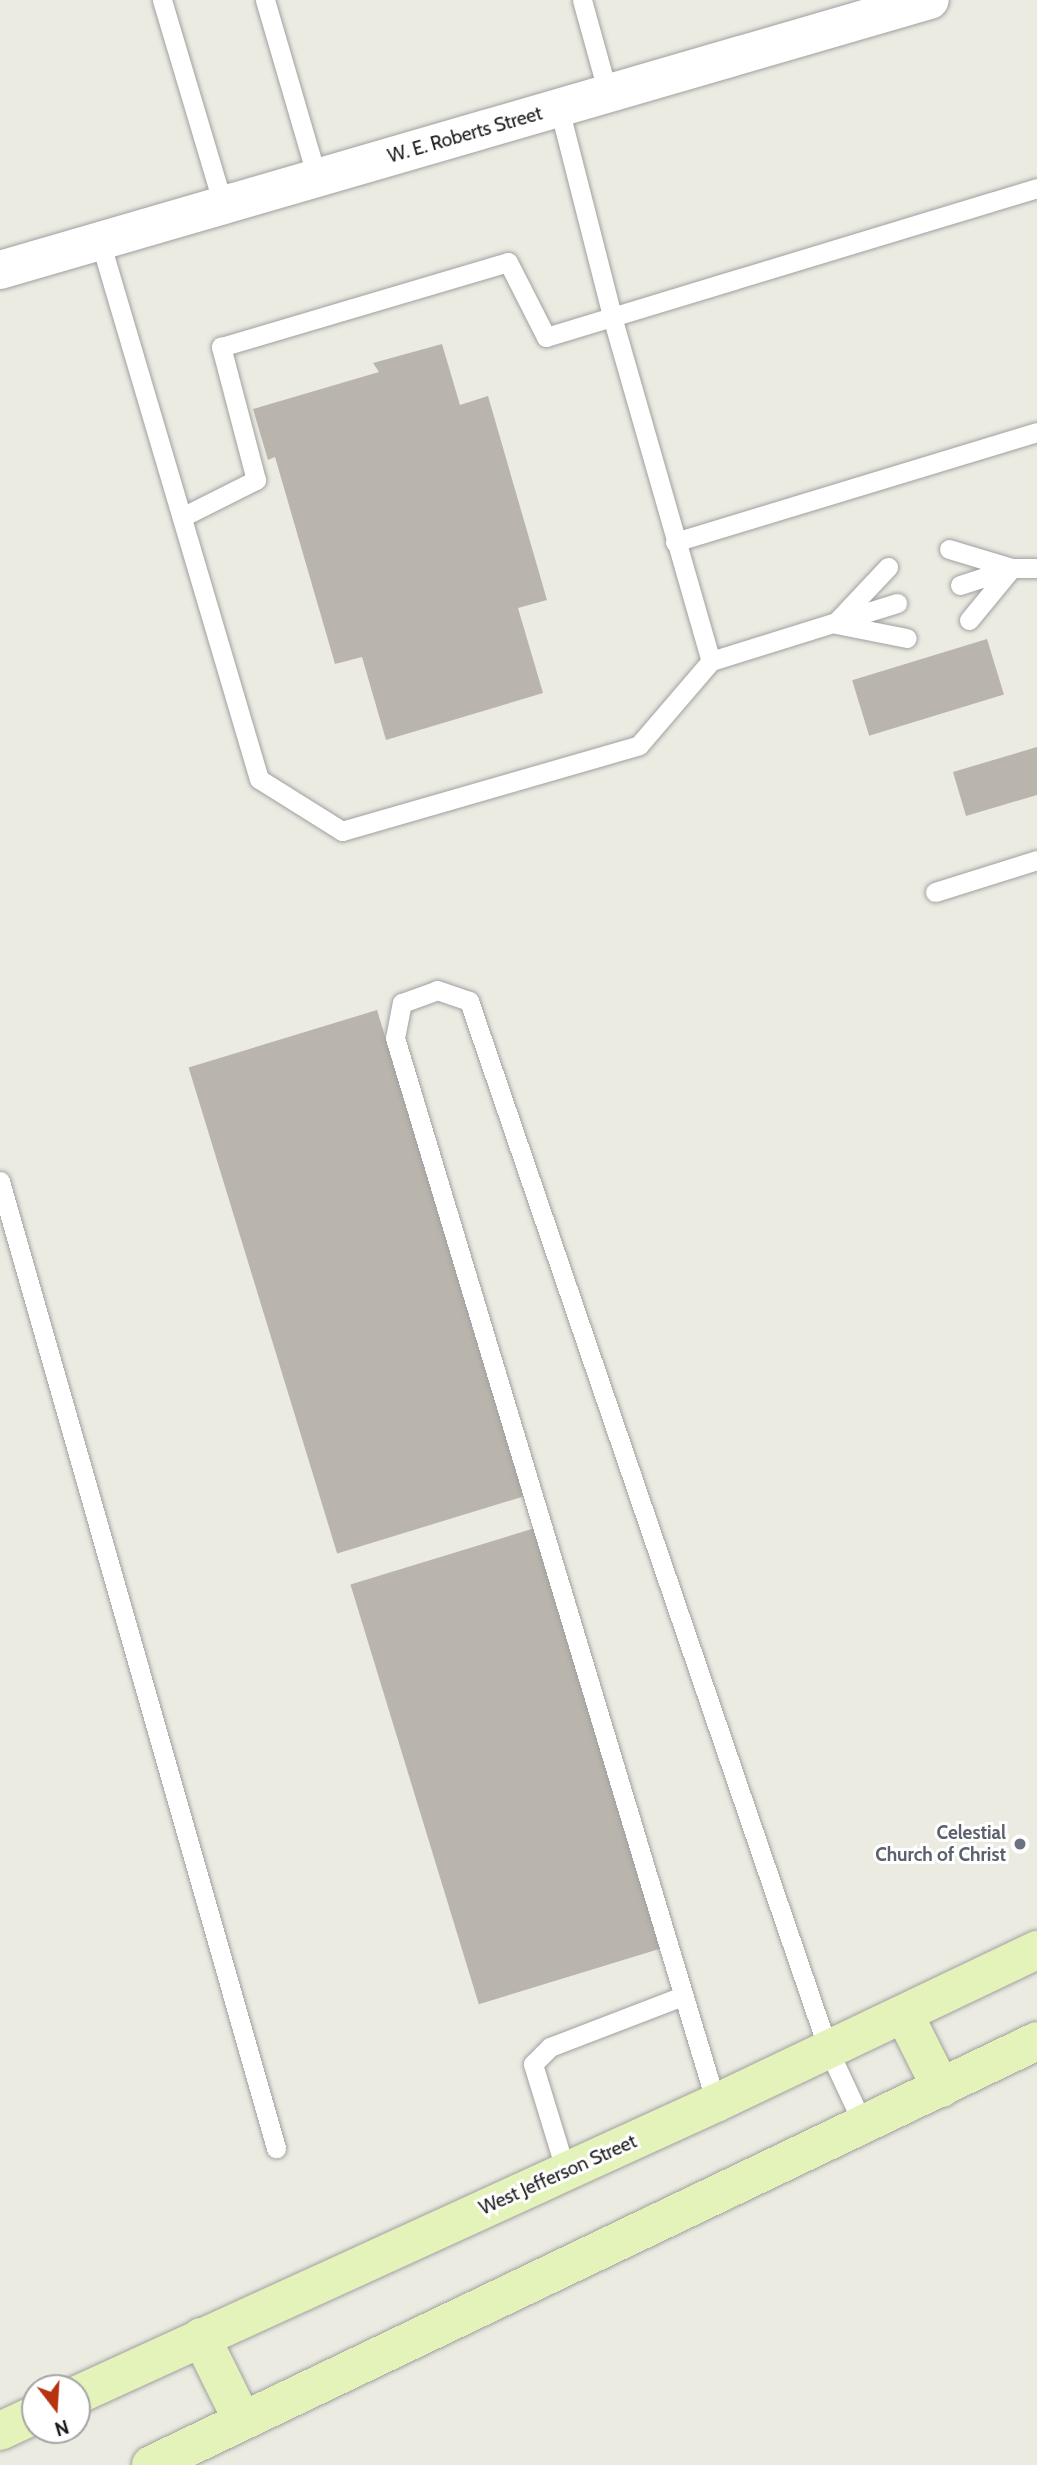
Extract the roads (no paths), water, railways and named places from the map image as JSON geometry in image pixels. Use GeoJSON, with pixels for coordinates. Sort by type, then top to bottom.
{"type":"FeatureCollection","features":[{"type":"Feature","properties":{"kind":"main road","name":"West Jefferson Street"},"geometry":{"type":"LineString","coordinates":[[91,2388],[716,2103],[1037,1950]]}},
{"type":"Feature","properties":{"kind":"main road"},"geometry":{"type":"LineString","coordinates":[[904,2014],[941,2088]]}},
{"type":"Feature","properties":{"kind":"main road"},"geometry":{"type":"LineString","coordinates":[[151,2465],[241,2418],[1037,2041]]}},
{"type":"Feature","properties":{"kind":"main road"},"geometry":{"type":"LineString","coordinates":[[201,2337],[241,2418]]}},
{"type":"Feature","properties":{"kind":"main road"},"geometry":{"type":"LineString","coordinates":[[0,2431],[21,2421]]}},
{"type":"Feature","properties":{"kind":"street","name":"W. E. Roberts Street"},"geometry":{"type":"LineString","coordinates":[[0,270],[930,0]]}},
{"type":"Feature","properties":{"kind":"lane"},"geometry":{"type":"LineString","coordinates":[[162,0],[223,205]]}},
{"type":"Feature","properties":{"kind":"lane"},"geometry":{"type":"LineString","coordinates":[[265,0],[317,178]]}},
{"type":"Feature","properties":{"kind":"lane"},"geometry":{"type":"LineString","coordinates":[[582,0],[608,94]]}},
{"type":"Feature","properties":{"kind":"lane"},"geometry":{"type":"LineString","coordinates":[[559,108],[613,320],[711,661]]}},
{"type":"Feature","properties":{"kind":"lane"},"geometry":{"type":"LineString","coordinates":[[182,517],[257,480],[221,347],[508,262],[546,337],[613,320],[1037,188]]}},
{"type":"Feature","properties":{"kind":"lane"},"geometry":{"type":"LineString","coordinates":[[100,241],[260,779],[342,831],[639,745],[711,661],[897,603]]}},
{"type":"Feature","properties":{"kind":"lane"},"geometry":{"type":"LineString","coordinates":[[675,542],[1037,432]]}},
{"type":"Feature","properties":{"kind":"lane"},"geometry":{"type":"LineString","coordinates":[[949,549],[1012,568],[1037,568]]}},
{"type":"Feature","properties":{"kind":"lane"},"geometry":{"type":"LineString","coordinates":[[835,624],[888,568]]}},
{"type":"Feature","properties":{"kind":"lane"},"geometry":{"type":"LineString","coordinates":[[960,585],[1012,568]]}},
{"type":"Feature","properties":{"kind":"lane"},"geometry":{"type":"LineString","coordinates":[[969,620],[1012,568]]}},
{"type":"Feature","properties":{"kind":"lane"},"geometry":{"type":"LineString","coordinates":[[835,624],[907,638]]}},
{"type":"Feature","properties":{"kind":"lane"},"geometry":{"type":"LineString","coordinates":[[935,892],[1037,860]]}},
{"type":"Feature","properties":{"kind":"lane"},"geometry":{"type":"LineString","coordinates":[[716,2103],[395,1038],[402,1003],[437,990],[469,1001],[828,2049],[863,2124]]}},
{"type":"Feature","properties":{"kind":"lane"},"geometry":{"type":"LineString","coordinates":[[0,1181],[276,2148]]}},
{"type":"Feature","properties":{"kind":"lane"},"geometry":{"type":"LineString","coordinates":[[566,2172],[533,2064],[550,2047],[684,1996]]}},
{"type":"Feature","properties":{"kind":"place","name":"Celestial Church of Christ"},"geometry":{"type":"Point","coordinates":[1020,1844]}}]}
